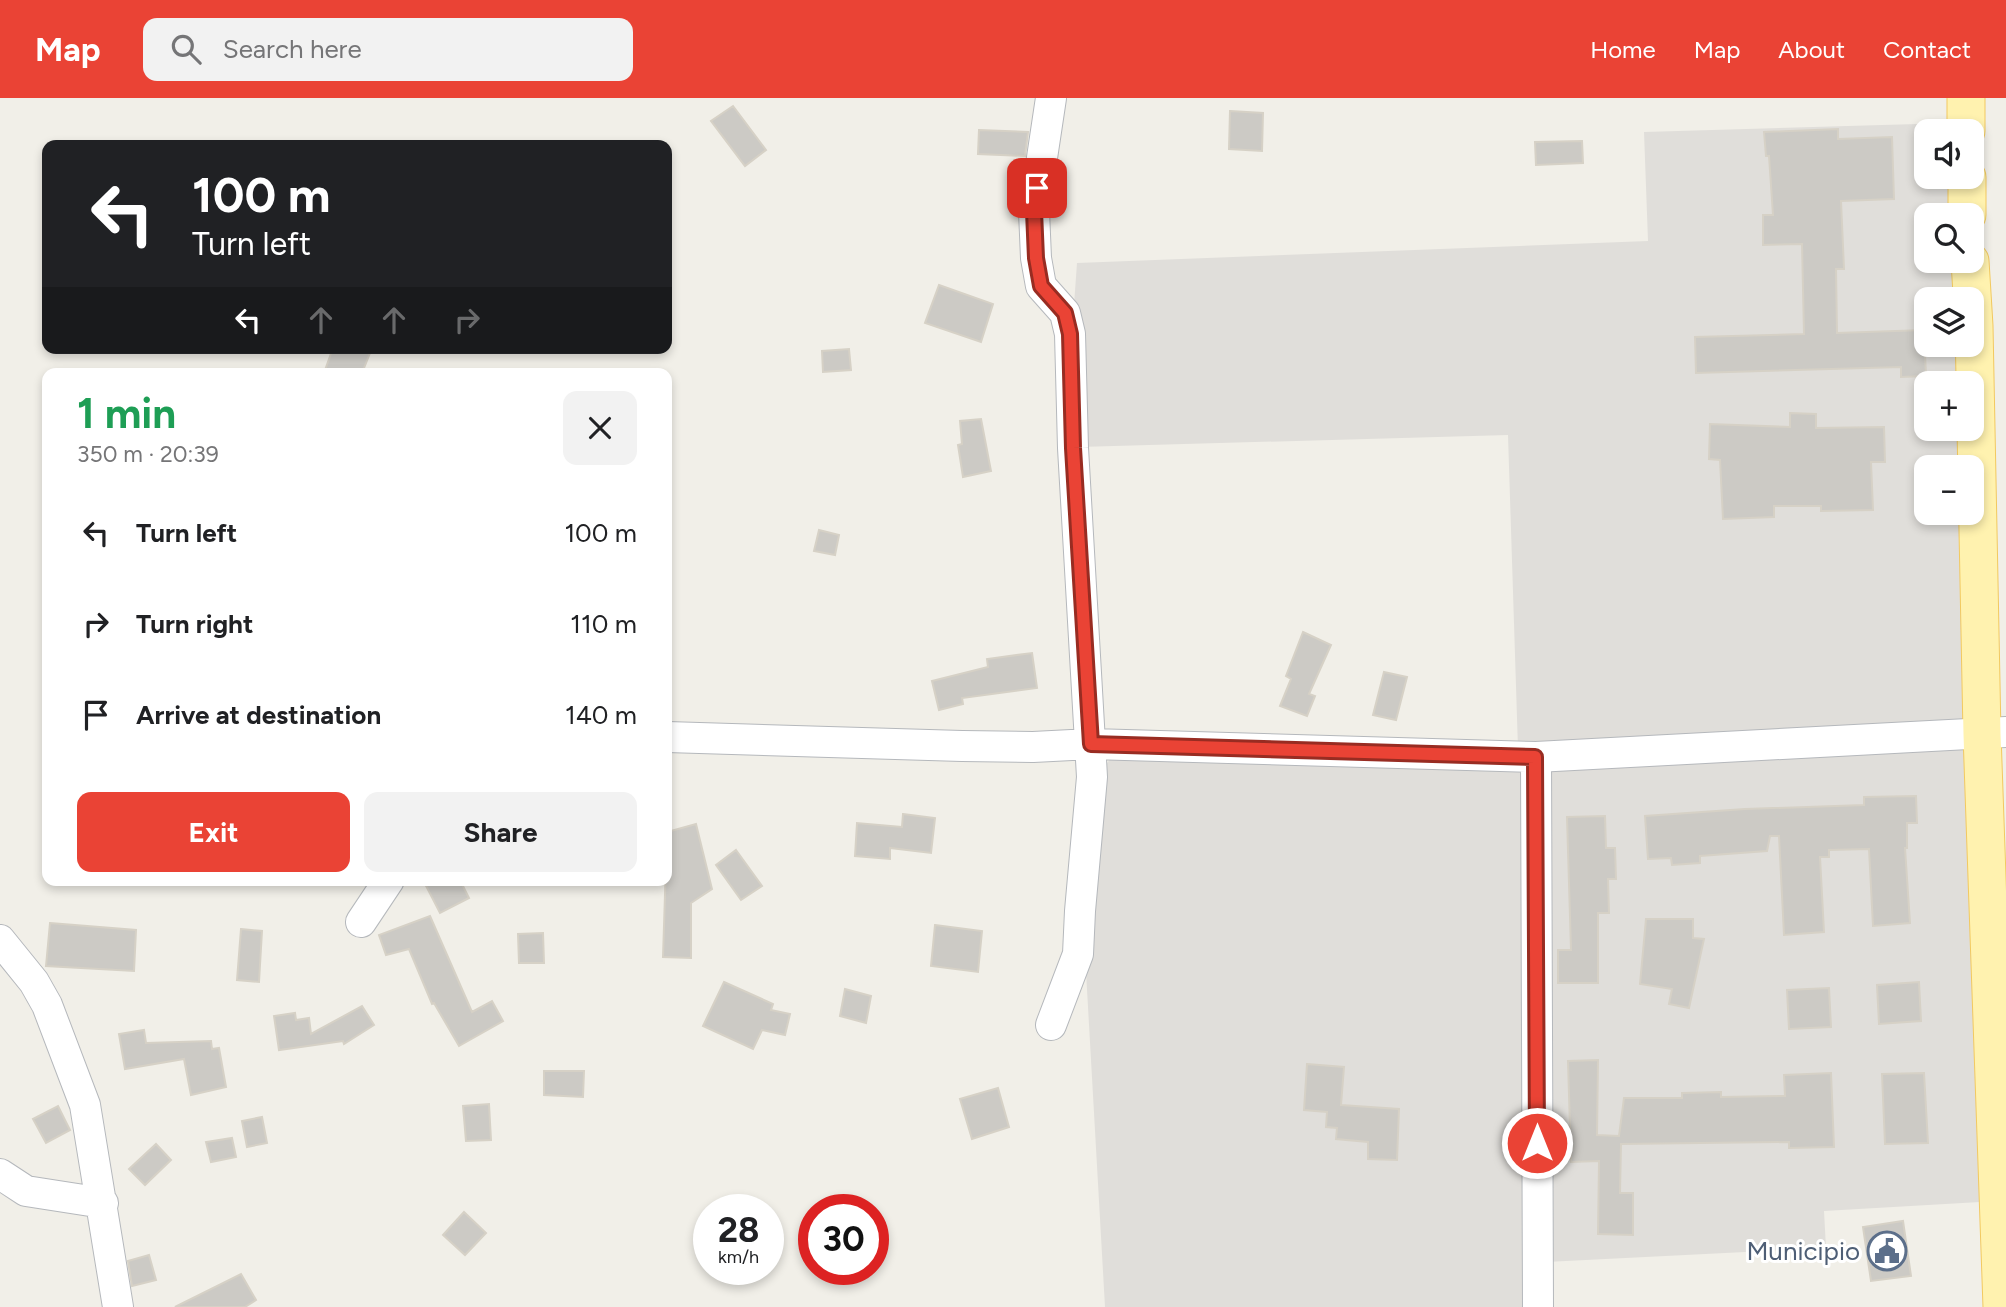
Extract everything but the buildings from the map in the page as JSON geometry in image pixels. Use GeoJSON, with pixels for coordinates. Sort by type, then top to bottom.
{"type":"FeatureCollection","features":[{"type":"Feature","properties":{"kind":"main road"},"geometry":{"type":"LineString","coordinates":[[1966,98],[1966,119]]}},
{"type":"Feature","properties":{"kind":"main road"},"geometry":{"type":"LineString","coordinates":[[1971,273],[1994,733],[2002,1307]]}},
{"type":"Feature","properties":{"kind":"street"},"geometry":{"type":"LineString","coordinates":[[1051,98],[1034,211],[1036,258],[1041,286],[1065,313],[1070,334],[1073,448],[1092,777],[1078,954],[1051,1025]]}},
{"type":"Feature","properties":{"kind":"street"},"geometry":{"type":"LineString","coordinates":[[672,737],[962,746],[1033,747],[1091,744],[1535,757],[1994,733]]}},
{"type":"Feature","properties":{"kind":"street"},"geometry":{"type":"LineString","coordinates":[[1535,757],[1538,1307]]}},
{"type":"Feature","properties":{"kind":"street"},"geometry":{"type":"LineString","coordinates":[[360,922],[385,886]]}},
{"type":"Feature","properties":{"kind":"street"},"geometry":{"type":"LineString","coordinates":[[0,940],[34,982],[47,1005],[85,1105],[118,1307]]}},
{"type":"Feature","properties":{"kind":"street"},"geometry":{"type":"LineString","coordinates":[[0,1174],[26,1191],[103,1203]]}},
{"type":"Feature","properties":{"kind":"shaded area"},"geometry":{"type":"Polygon","coordinates":[[[1914,124],[1914,189],[1953,189],[1953,203],[1914,203],[1914,273],[1955,273],[1956,287],[1914,287],[1914,357],[1957,357],[1958,371],[1914,371],[1914,441],[1958,441],[1958,455],[1914,455],[1914,525],[1960,525],[1969,711],[1964,753],[1980,1202],[1824,1211],[1826,1248],[1526,1263],[1525,1307],[1105,1307],[1085,954],[1098,774],[1117,751],[1518,749],[1508,435],[1079,447],[1072,333],[1077,263],[1648,241],[1644,132],[1914,124]]]}},
{"type":"Feature","properties":{"kind":"place","name":"Municipio"},"geometry":{"type":"Point","coordinates":[1887,1251]}},
{"type":"Feature","properties":{"kind":"route"},"geometry":{"type":"LineString","coordinates":[[1037,188],[1034,211],[1036,258],[1041,286],[1065,313],[1070,334],[1073,448],[1091,744],[1535,757],[1537,1143]]}}]}
